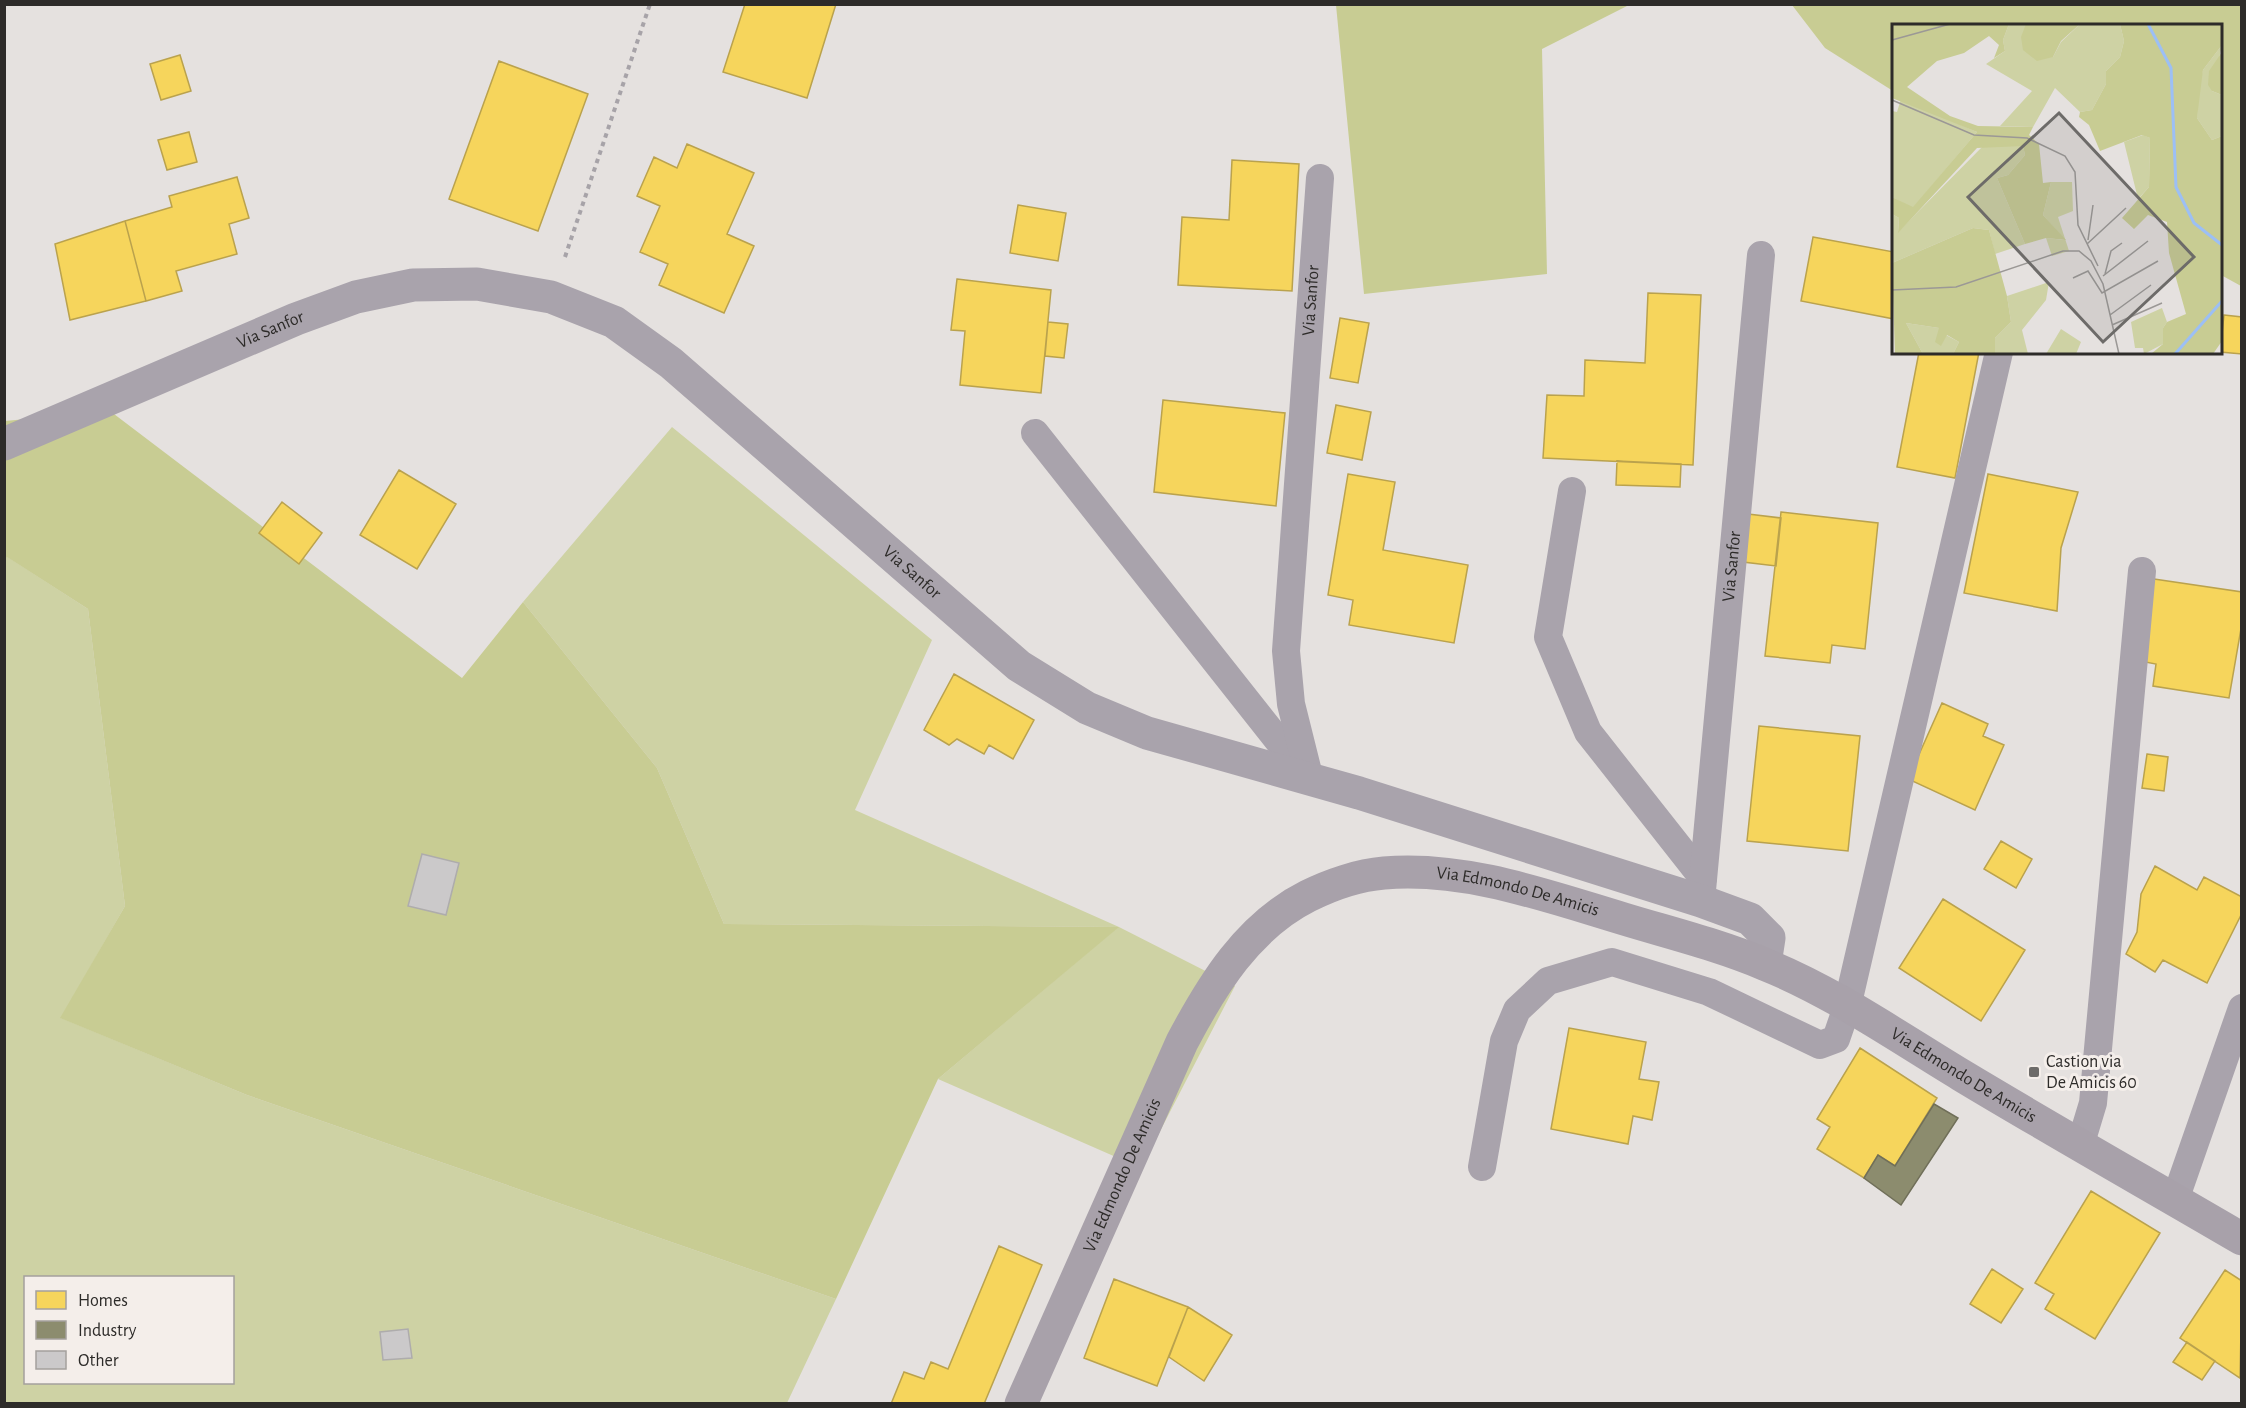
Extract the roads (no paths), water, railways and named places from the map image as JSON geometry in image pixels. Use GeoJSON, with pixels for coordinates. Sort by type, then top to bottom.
{"type":"FeatureCollection","features":[{"type":"Feature","properties":{"kind":"main road","name":"Via Edmondo De Amicis"},"geometry":{"type":"LineString","coordinates":[[1021,1404],[1182,1042],[1208,994],[1236,954],[1272,921],[1307,897],[1348,881],[1383,873],[1479,880],[1535,892],[1765,964],[1847,1006],[2080,1146],[2241,1239]]}},
{"type":"Feature","properties":{"kind":"street","name":"Via Sanfor"},"geometry":{"type":"LineString","coordinates":[[4,444],[285,324],[356,297],[413,285],[477,284],[551,297],[614,322],[671,363],[1019,666],[1087,708],[1147,733],[1702,890],[1750,919],[1769,938],[1765,964]]}},
{"type":"Feature","properties":{"kind":"lane","name":"Via Sanfor"},"geometry":{"type":"LineString","coordinates":[[1310,780],[1291,704],[1286,651],[1320,178]]}},
{"type":"Feature","properties":{"kind":"lane","name":"Via Sanfor"},"geometry":{"type":"LineString","coordinates":[[1702,890],[1761,255]]}},
{"type":"Feature","properties":{"kind":"lane"},"geometry":{"type":"LineString","coordinates":[[1482,1167],[1504,1041],[1517,1010],[1548,981],[1612,962],[1709,992],[1820,1045],[1836,1039],[1847,1006],[1999,354]]}},
{"type":"Feature","properties":{"kind":"lane"},"geometry":{"type":"LineString","coordinates":[[1035,433],[1310,780]]}},
{"type":"Feature","properties":{"kind":"lane"},"geometry":{"type":"LineString","coordinates":[[1572,490],[1548,637],[1588,732],[1702,890]]}},
{"type":"Feature","properties":{"kind":"lane"},"geometry":{"type":"LineString","coordinates":[[2080,1146],[2093,1103],[2142,571]]}},
{"type":"Feature","properties":{"kind":"lane"},"geometry":{"type":"LineString","coordinates":[[2175,1200],[2241,1008]]}},
{"type":"Feature","properties":{"kind":"place","name":"Castion via De Amicis 60"},"geometry":{"type":"Point","coordinates":[2034,1072]}}]}
